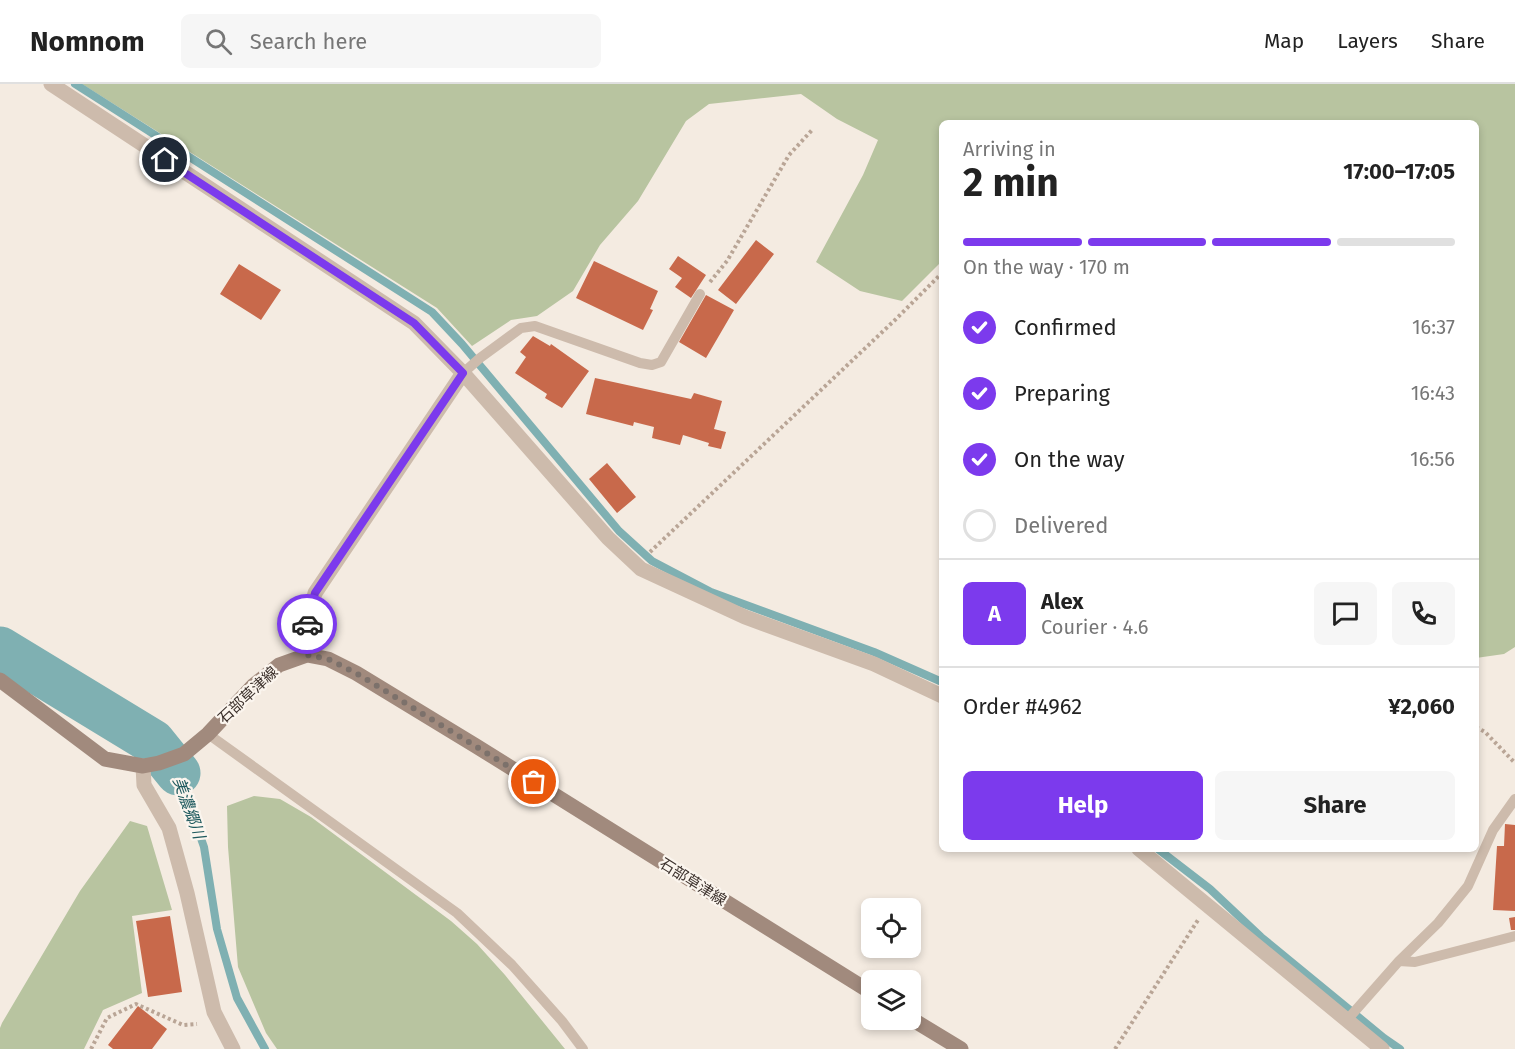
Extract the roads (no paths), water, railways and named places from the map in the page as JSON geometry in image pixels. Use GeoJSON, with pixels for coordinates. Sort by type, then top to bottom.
{"type":"FeatureCollection","features":[{"type":"Feature","properties":{"kind":"main road","name":"石部草津線"},"geometry":{"type":"LineString","coordinates":[[0,680],[105,759],[145,766],[184,754],[208,734],[254,685],[279,665],[307,655],[328,659],[366,679],[861,986]]}},
{"type":"Feature","properties":{"kind":"main road"},"geometry":{"type":"LineString","coordinates":[[921,1025],[961,1049]]}},
{"type":"Feature","properties":{"kind":"street"},"geometry":{"type":"LineString","coordinates":[[51,84],[414,323],[472,365],[608,538],[641,569],[745,617],[874,664],[939,695]]}},
{"type":"Feature","properties":{"kind":"street"},"geometry":{"type":"LineString","coordinates":[[307,655],[306,629],[315,593],[472,365]]}},
{"type":"Feature","properties":{"kind":"street"},"geometry":{"type":"LineString","coordinates":[[145,766],[144,785],[169,828],[187,893],[214,1012],[233,1049]]}},
{"type":"Feature","properties":{"kind":"street"},"geometry":{"type":"LineString","coordinates":[[1143,852],[1351,1016],[1382,1049]]}},
{"type":"Feature","properties":{"kind":"lane"},"geometry":{"type":"LineString","coordinates":[[472,365],[520,328],[535,326],[640,363],[652,365],[661,362],[700,294]]}},
{"type":"Feature","properties":{"kind":"lane"},"geometry":{"type":"LineString","coordinates":[[208,734],[457,913],[512,965],[562,1021],[583,1049]]}},
{"type":"Feature","properties":{"kind":"lane"},"geometry":{"type":"LineString","coordinates":[[1351,1016],[1438,923],[1468,886],[1493,830],[1515,799]]}},
{"type":"Feature","properties":{"kind":"lane"},"geometry":{"type":"LineString","coordinates":[[1400,962],[1415,962],[1515,936]]}},
{"type":"Feature","properties":{"kind":"waterway"},"geometry":{"type":"LineString","coordinates":[[75,84],[432,312],[462,344],[619,531],[652,561],[711,592],[874,652],[939,681]]}},
{"type":"Feature","properties":{"kind":"waterway","name":"美濃郷川"},"geometry":{"type":"LineString","coordinates":[[0,649],[153,742],[178,773]]}},
{"type":"Feature","properties":{"kind":"waterway","name":"美濃郷川"},"geometry":{"type":"LineString","coordinates":[[178,773],[204,847],[217,929],[237,998],[265,1049]]}},
{"type":"Feature","properties":{"kind":"waterway"},"geometry":{"type":"LineString","coordinates":[[1162,852],[1210,889],[1261,937],[1400,1049]]}}]}
